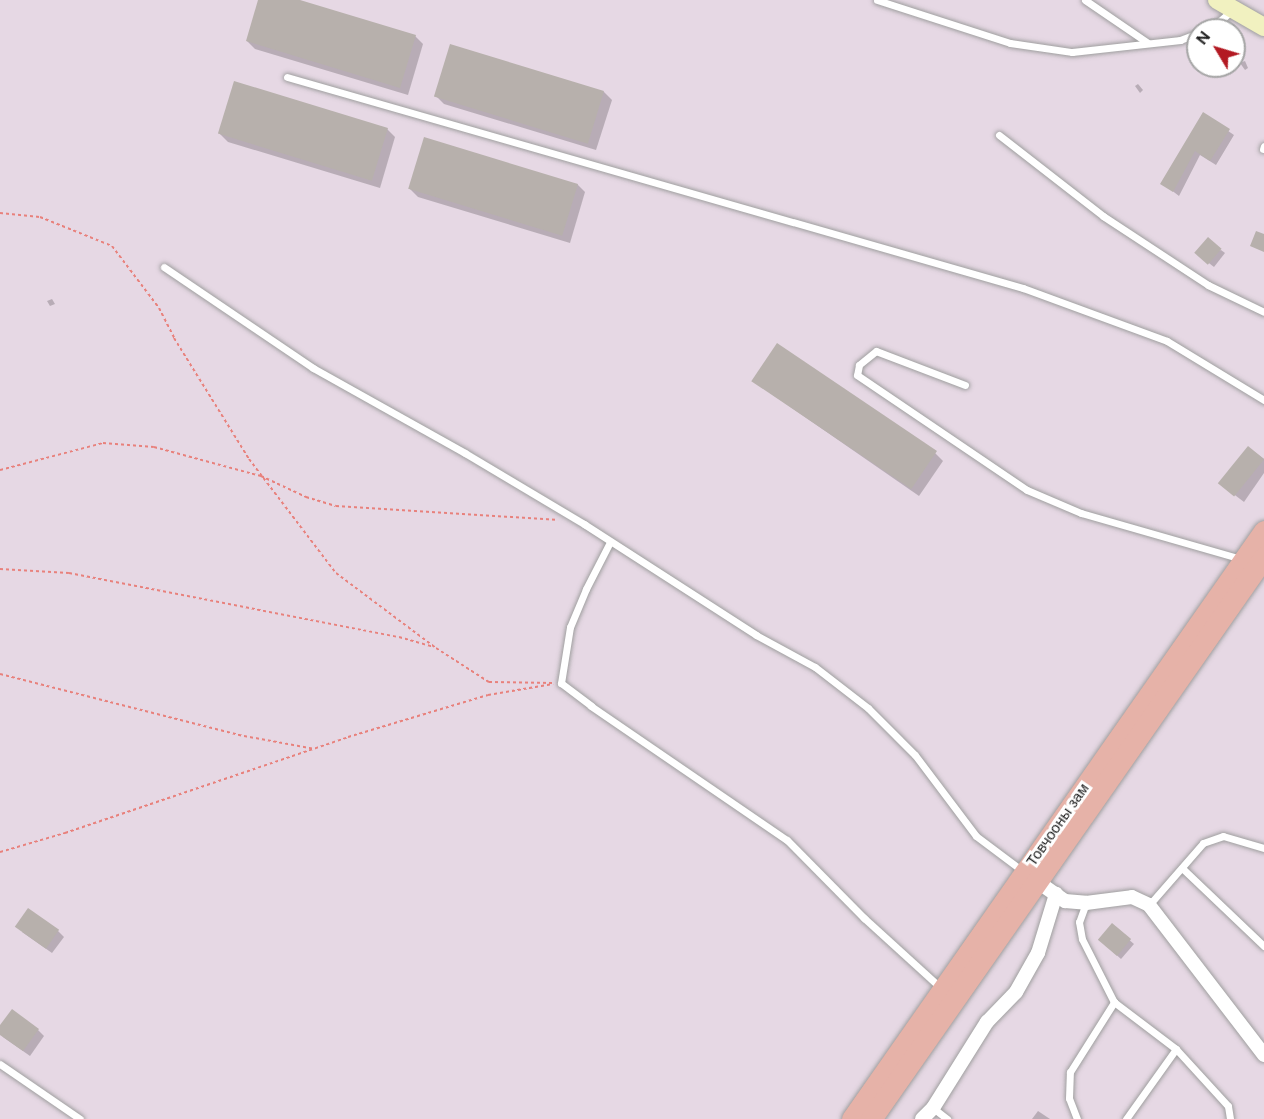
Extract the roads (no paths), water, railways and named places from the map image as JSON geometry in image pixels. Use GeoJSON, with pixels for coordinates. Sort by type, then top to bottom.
{"type":"FeatureCollection","features":[{"type":"Feature","properties":{"kind":"highway","name":"Товчооны зам"},"geometry":{"type":"LineString","coordinates":[[871,1119],[1031,876],[1254,558],[1264,531]]}},
{"type":"Feature","properties":{"kind":"highway","name":"Товчооны зам"},"geometry":{"type":"LineString","coordinates":[[852,1119],[943,989],[1031,876]]}},
{"type":"Feature","properties":{"kind":"main road"},"geometry":{"type":"LineString","coordinates":[[1217,0],[1264,27]]}},
{"type":"Feature","properties":{"kind":"street"},"geometry":{"type":"LineString","coordinates":[[1031,876],[1065,901],[1086,903],[1132,897],[1149,905],[1264,1055]]}},
{"type":"Feature","properties":{"kind":"street"},"geometry":{"type":"LineString","coordinates":[[922,1119],[933,1108],[987,1022],[1016,992],[1038,953],[1056,894]]}},
{"type":"Feature","properties":{"kind":"lane"},"geometry":{"type":"LineString","coordinates":[[877,0],[1010,43],[1072,52],[1186,38]]}},
{"type":"Feature","properties":{"kind":"lane"},"geometry":{"type":"LineString","coordinates":[[1086,0],[1148,43]]}},
{"type":"Feature","properties":{"kind":"lane"},"geometry":{"type":"LineString","coordinates":[[1223,18],[1233,9]]}},
{"type":"Feature","properties":{"kind":"lane"},"geometry":{"type":"LineString","coordinates":[[287,77],[1023,288],[1167,341],[1264,400]]}},
{"type":"Feature","properties":{"kind":"lane"},"geometry":{"type":"LineString","coordinates":[[999,135],[1103,216],[1208,285],[1264,312]]}},
{"type":"Feature","properties":{"kind":"lane"},"geometry":{"type":"LineString","coordinates":[[164,267],[314,368],[465,453],[584,524],[756,635],[815,667],[868,708],[915,755],[976,836],[1031,876]]}},
{"type":"Feature","properties":{"kind":"lane"},"geometry":{"type":"LineString","coordinates":[[965,385],[876,351],[859,365],[857,375],[1027,490],[1082,513],[1254,558]]}},
{"type":"Feature","properties":{"kind":"lane"},"geometry":{"type":"LineString","coordinates":[[610,542],[570,627],[561,683],[787,840],[864,918],[943,989]]}},
{"type":"Feature","properties":{"kind":"lane"},"geometry":{"type":"LineString","coordinates":[[1149,905],[1203,843],[1223,836],[1264,848]]}},
{"type":"Feature","properties":{"kind":"lane"},"geometry":{"type":"LineString","coordinates":[[1182,868],[1264,946]]}},
{"type":"Feature","properties":{"kind":"lane"},"geometry":{"type":"LineString","coordinates":[[1086,903],[1079,922],[1083,939],[1114,1002],[1176,1050],[1228,1106],[1230,1119]]}},
{"type":"Feature","properties":{"kind":"lane"},"geometry":{"type":"LineString","coordinates":[[1077,1119],[1069,1098],[1070,1072],[1114,1002]]}},
{"type":"Feature","properties":{"kind":"lane"},"geometry":{"type":"LineString","coordinates":[[1126,1119],[1176,1050]]}},
{"type":"Feature","properties":{"kind":"lane"},"geometry":{"type":"LineString","coordinates":[[0,1064],[80,1119]]}},
{"type":"Feature","properties":{"kind":"lane"},"geometry":{"type":"LineString","coordinates":[[933,1108],[947,1119]]}}]}
